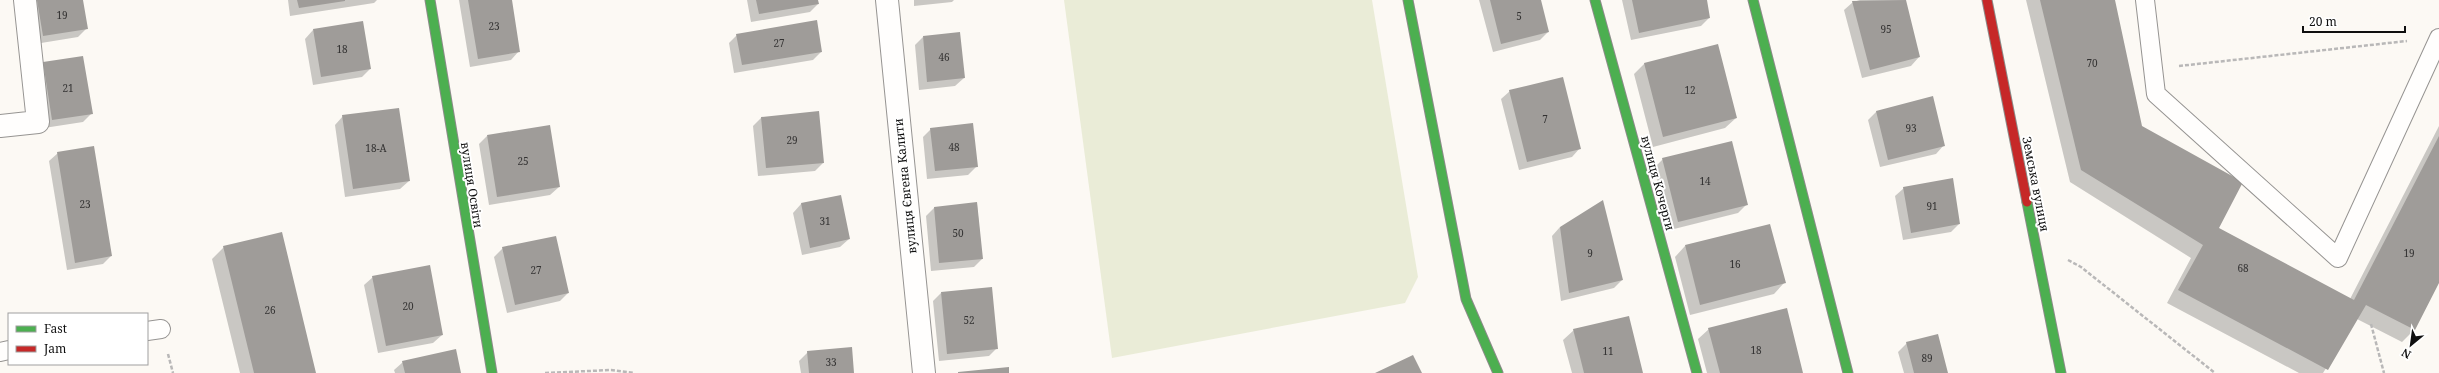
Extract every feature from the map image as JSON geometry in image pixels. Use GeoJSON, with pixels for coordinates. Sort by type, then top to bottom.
{"type":"FeatureCollection","features":[{"type":"Feature","properties":{"kind":"street"},"geometry":{"type":"LineString","coordinates":[[0,126],[38,122],[25,0]]}},
{"type":"Feature","properties":{"kind":"street","name":"вулиця Освіти"},"geometry":{"type":"LineString","coordinates":[[430,0],[492,373]]}},
{"type":"Feature","properties":{"kind":"street","name":"вулиця Євгена Калити"},"geometry":{"type":"LineString","coordinates":[[887,0],[924,373]]}},
{"type":"Feature","properties":{"kind":"street"},"geometry":{"type":"LineString","coordinates":[[1408,0],[1466,299],[1498,373]]}},
{"type":"Feature","properties":{"kind":"street","name":"вулиця Кочерги"},"geometry":{"type":"LineString","coordinates":[[1595,0],[1697,373]]}},
{"type":"Feature","properties":{"kind":"street"},"geometry":{"type":"LineString","coordinates":[[1753,0],[1848,373]]}},
{"type":"Feature","properties":{"kind":"street","name":"Земська вулиця"},"geometry":{"type":"LineString","coordinates":[[1987,0],[2061,373]]}},
{"type":"Feature","properties":{"kind":"lane"},"geometry":{"type":"LineString","coordinates":[[2145,0],[2156,94],[2338,258],[2439,38]]}},
{"type":"Feature","properties":{"kind":"path"},"geometry":{"type":"LineString","coordinates":[[2153,69],[2439,38]]}},
{"type":"Feature","properties":{"kind":"path"},"geometry":{"type":"LineString","coordinates":[[2035,241],[2081,268],[2215,373]]}},
{"type":"Feature","properties":{"kind":"path"},"geometry":{"type":"LineString","coordinates":[[2370,324],[2384,373]]}},
{"type":"Feature","properties":{"kind":"path"},"geometry":{"type":"LineString","coordinates":[[545,373],[611,370],[634,373]]}},
{"type":"Feature","properties":{"kind":"green space"},"geometry":{"type":"Polygon","coordinates":[[[1064,0],[1372,0],[1418,277],[1405,303],[1112,358],[1064,0]]]}},
{"type":"Feature","properties":{"kind":"building"},"geometry":{"type":"Polygon","coordinates":[[[37,0],[83,0],[88,29],[43,36],[37,0]]]}},
{"type":"Feature","properties":{"kind":"building"},"geometry":{"type":"Polygon","coordinates":[[[297,0],[345,0],[345,1],[299,8],[297,0]]]}},
{"type":"Feature","properties":{"kind":"building"},"geometry":{"type":"Polygon","coordinates":[[[468,0],[512,0],[520,52],[478,59],[468,0]]]}},
{"type":"Feature","properties":{"kind":"building"},"geometry":{"type":"Polygon","coordinates":[[[756,0],[818,0],[819,4],[759,14],[756,0]]]}},
{"type":"Feature","properties":{"kind":"building"},"geometry":{"type":"Polygon","coordinates":[[[1490,0],[1541,0],[1549,32],[1501,44],[1490,0]]]}},
{"type":"Feature","properties":{"kind":"building"},"geometry":{"type":"Polygon","coordinates":[[[1632,0],[1707,0],[1710,18],[1639,33],[1632,0]]]}},
{"type":"Feature","properties":{"kind":"building"},"geometry":{"type":"Polygon","coordinates":[[[1906,0],[1920,57],[1870,70],[1852,1],[1906,0]]]}},
{"type":"Feature","properties":{"kind":"building"},"geometry":{"type":"Polygon","coordinates":[[[2040,0],[2115,0],[2142,126],[2243,182],[2219,228],[2354,300],[2439,136],[2439,283],[2415,330],[2366,305],[2328,370],[2178,290],[2203,245],[2081,170],[2040,0]]]}},
{"type":"Feature","properties":{"kind":"building"},"geometry":{"type":"Polygon","coordinates":[[[817,20],[822,52],[742,65],[736,34],[817,20]]]}},
{"type":"Feature","properties":{"kind":"building"},"geometry":{"type":"Polygon","coordinates":[[[363,21],[371,69],[321,77],[313,29],[363,21]]]}},
{"type":"Feature","properties":{"kind":"building"},"geometry":{"type":"Polygon","coordinates":[[[960,32],[965,78],[927,82],[923,36],[960,32]]]}},
{"type":"Feature","properties":{"kind":"building"},"geometry":{"type":"Polygon","coordinates":[[[1718,44],[1737,118],[1663,137],[1644,63],[1718,44]]]}},
{"type":"Feature","properties":{"kind":"building"},"geometry":{"type":"Polygon","coordinates":[[[83,56],[93,114],[52,120],[43,62],[83,56]]]}},
{"type":"Feature","properties":{"kind":"building"},"geometry":{"type":"Polygon","coordinates":[[[1563,77],[1581,149],[1527,162],[1509,90],[1563,77]]]}},
{"type":"Feature","properties":{"kind":"building"},"geometry":{"type":"Polygon","coordinates":[[[1933,96],[1945,146],[1888,160],[1876,111],[1933,96]]]}},
{"type":"Feature","properties":{"kind":"building"},"geometry":{"type":"Polygon","coordinates":[[[399,108],[410,181],[353,189],[342,115],[399,108]]]}},
{"type":"Feature","properties":{"kind":"building"},"geometry":{"type":"Polygon","coordinates":[[[819,111],[824,163],[766,168],[761,117],[819,111]]]}},
{"type":"Feature","properties":{"kind":"building"},"geometry":{"type":"Polygon","coordinates":[[[973,123],[978,167],[935,171],[930,128],[973,123]]]}},
{"type":"Feature","properties":{"kind":"building"},"geometry":{"type":"Polygon","coordinates":[[[550,125],[560,187],[497,197],[487,135],[550,125]]]}},
{"type":"Feature","properties":{"kind":"building"},"geometry":{"type":"Polygon","coordinates":[[[1732,141],[1748,205],[1678,222],[1662,158],[1732,141]]]}},
{"type":"Feature","properties":{"kind":"building"},"geometry":{"type":"Polygon","coordinates":[[[94,146],[112,256],[75,263],[57,152],[94,146]]]}},
{"type":"Feature","properties":{"kind":"building"},"geometry":{"type":"Polygon","coordinates":[[[1953,178],[1960,224],[1911,233],[1903,187],[1953,178]]]}},
{"type":"Feature","properties":{"kind":"building"},"geometry":{"type":"Polygon","coordinates":[[[841,195],[850,239],[810,248],[801,203],[841,195]]]}},
{"type":"Feature","properties":{"kind":"building"},"geometry":{"type":"Polygon","coordinates":[[[1603,200],[1623,280],[1569,293],[1560,227],[1603,200]]]}},
{"type":"Feature","properties":{"kind":"building"},"geometry":{"type":"Polygon","coordinates":[[[977,202],[983,259],[939,263],[934,207],[977,202]]]}},
{"type":"Feature","properties":{"kind":"building"},"geometry":{"type":"Polygon","coordinates":[[[1770,224],[1786,283],[1700,305],[1685,245],[1770,224]]]}},
{"type":"Feature","properties":{"kind":"building"},"geometry":{"type":"Polygon","coordinates":[[[282,232],[316,373],[254,373],[223,246],[282,232]]]}},
{"type":"Feature","properties":{"kind":"building"},"geometry":{"type":"Polygon","coordinates":[[[556,236],[569,293],[515,305],[502,247],[556,236]]]}},
{"type":"Feature","properties":{"kind":"building"},"geometry":{"type":"Polygon","coordinates":[[[430,265],[443,335],[386,346],[372,276],[430,265]]]}},
{"type":"Feature","properties":{"kind":"building"},"geometry":{"type":"Polygon","coordinates":[[[992,287],[998,349],[947,354],[941,292],[992,287]]]}},
{"type":"Feature","properties":{"kind":"building"},"geometry":{"type":"Polygon","coordinates":[[[1787,308],[1803,373],[1720,373],[1708,328],[1787,308]]]}},
{"type":"Feature","properties":{"kind":"building"},"geometry":{"type":"Polygon","coordinates":[[[1629,316],[1643,373],[1584,373],[1573,329],[1629,316]]]}},
{"type":"Feature","properties":{"kind":"building"},"geometry":{"type":"Polygon","coordinates":[[[1938,334],[1948,373],[1914,373],[1906,342],[1938,334]]]}},
{"type":"Feature","properties":{"kind":"building"},"geometry":{"type":"Polygon","coordinates":[[[852,347],[854,373],[809,373],[807,351],[852,347]]]}},
{"type":"Feature","properties":{"kind":"building"},"geometry":{"type":"Polygon","coordinates":[[[456,349],[461,373],[405,373],[402,361],[456,349]]]}},
{"type":"Feature","properties":{"kind":"building"},"geometry":{"type":"Polygon","coordinates":[[[1413,355],[1422,373],[1375,373],[1413,355]]]}},
{"type":"Feature","properties":{"kind":"building"},"geometry":{"type":"Polygon","coordinates":[[[1009,367],[1009,373],[958,373],[958,372],[1009,367]]]}},
{"type":"Feature","properties":{"kind":"traffic: fast"},"geometry":{"type":"LineString","coordinates":[[430,0],[492,373]]}},
{"type":"Feature","properties":{"kind":"traffic: fast"},"geometry":{"type":"LineString","coordinates":[[1408,0],[1466,299],[1498,373]]}},
{"type":"Feature","properties":{"kind":"traffic: fast"},"geometry":{"type":"LineString","coordinates":[[1595,0],[1697,373]]}},
{"type":"Feature","properties":{"kind":"traffic: fast"},"geometry":{"type":"LineString","coordinates":[[1753,0],[1848,373]]}},
{"type":"Feature","properties":{"kind":"traffic: fast"},"geometry":{"type":"LineString","coordinates":[[2027,202],[2061,373]]}},
{"type":"Feature","properties":{"kind":"traffic: jam"},"geometry":{"type":"LineString","coordinates":[[1987,0],[2027,202]]}}]}
